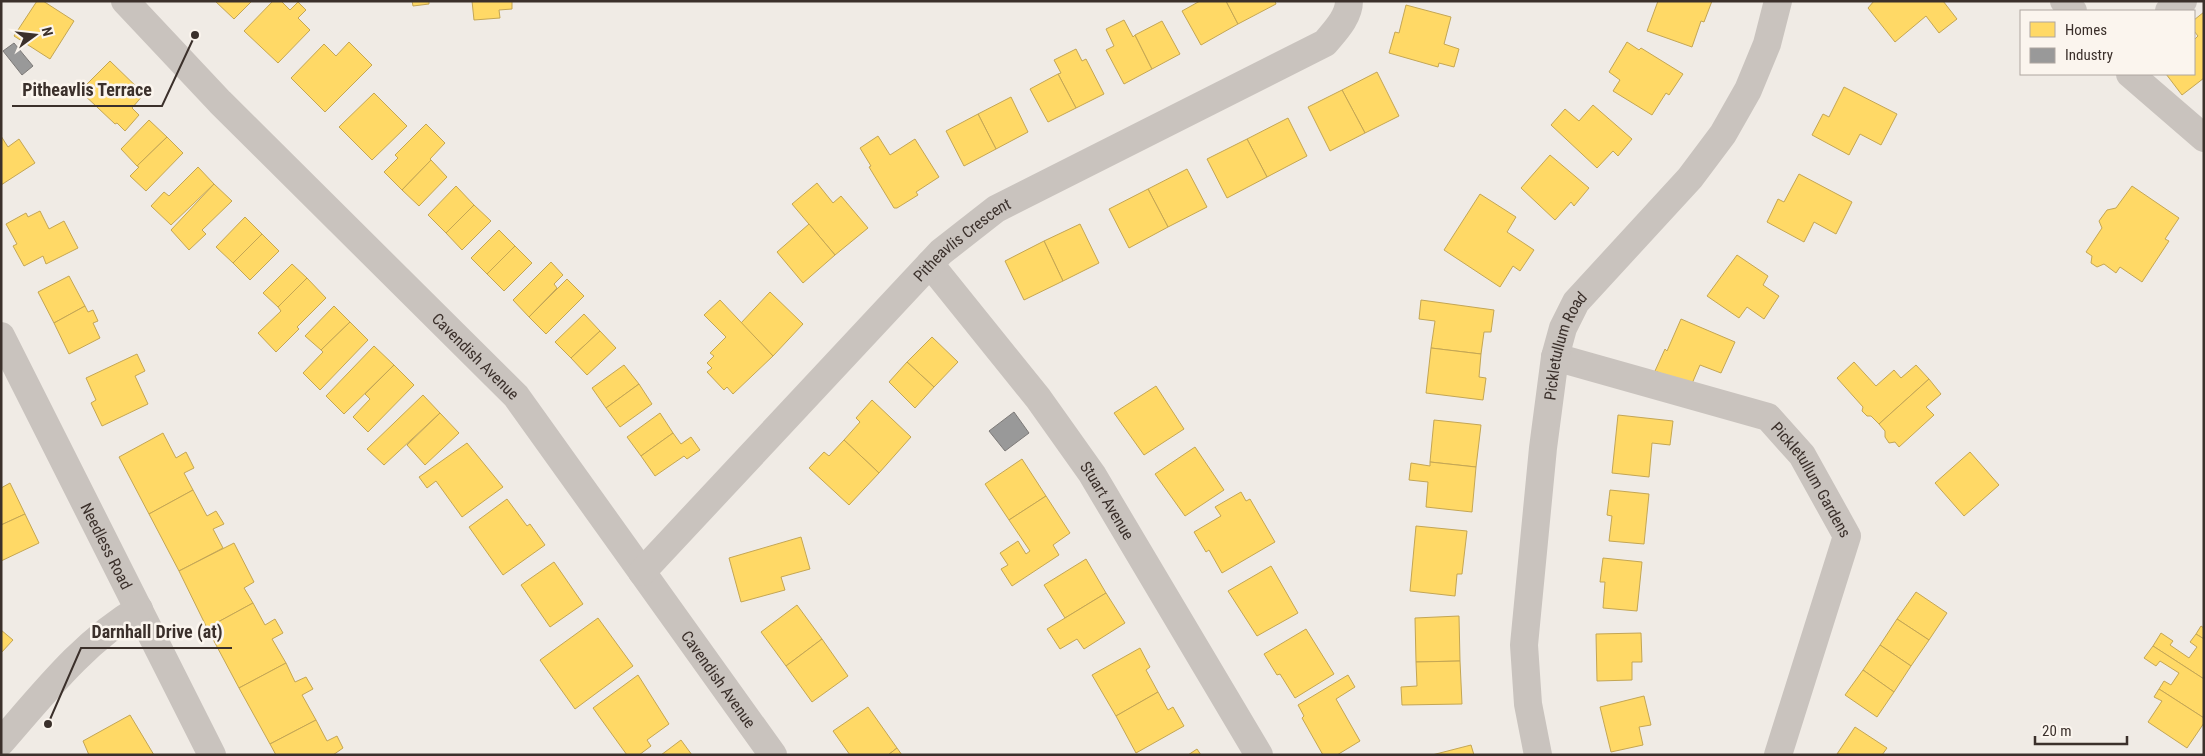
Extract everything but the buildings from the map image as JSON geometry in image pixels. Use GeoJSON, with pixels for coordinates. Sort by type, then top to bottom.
{"type":"FeatureCollection","features":[{"type":"Feature","properties":{"kind":"street","name":"Cavendish Avenue"},"geometry":{"type":"LineString","coordinates":[[125,1],[220,102],[516,396],[774,755]]}},
{"type":"Feature","properties":{"kind":"street","name":"Pitheavlis Crescent"},"geometry":{"type":"LineString","coordinates":[[642,572],[941,252],[996,209],[1325,43],[1340,26],[1350,1]]}},
{"type":"Feature","properties":{"kind":"street","name":"Pickletullum Road"},"geometry":{"type":"LineString","coordinates":[[1538,755],[1528,704],[1524,645],[1543,448],[1555,356],[1563,328],[1576,302],[1690,178],[1723,134],[1751,82],[1767,44],[1778,1]]}},
{"type":"Feature","properties":{"kind":"street"},"geometry":{"type":"LineString","coordinates":[[2170,10],[2183,1]]}},
{"type":"Feature","properties":{"kind":"street"},"geometry":{"type":"LineString","coordinates":[[2131,75],[2204,138]]}},
{"type":"Feature","properties":{"kind":"street","name":"Stuart Avenue"},"geometry":{"type":"LineString","coordinates":[[930,264],[1038,398],[1092,474],[1259,755]]}},
{"type":"Feature","properties":{"kind":"street","name":"Needless Road"},"geometry":{"type":"LineString","coordinates":[[1,336],[212,755]]}},
{"type":"Feature","properties":{"kind":"street","name":"Pickletullum Gardens"},"geometry":{"type":"LineString","coordinates":[[1555,356],[1768,417],[1802,455],[1825,495],[1847,536],[1778,755]]}},
{"type":"Feature","properties":{"kind":"street"},"geometry":{"type":"LineString","coordinates":[[1,742],[48,689],[107,629],[139,609]]}},
{"type":"Feature","properties":{"kind":"place","name":"Pitheavlis Terrace"},"geometry":{"type":"Point","coordinates":[195,35]}},
{"type":"Feature","properties":{"kind":"place","name":"Darnhall Drive (at)"},"geometry":{"type":"Point","coordinates":[48,724]}}]}
